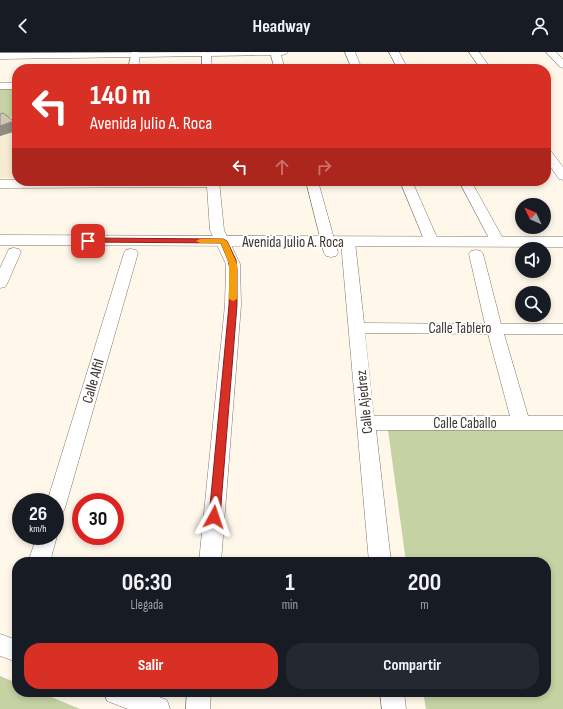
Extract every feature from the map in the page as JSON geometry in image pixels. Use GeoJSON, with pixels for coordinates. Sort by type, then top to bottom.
{"type":"FeatureCollection","features":[{"type":"Feature","properties":{"kind":"street"},"geometry":{"type":"LineString","coordinates":[[275,52],[279,64]]}},
{"type":"Feature","properties":{"kind":"street"},"geometry":{"type":"LineString","coordinates":[[0,56],[282,52]]}},
{"type":"Feature","properties":{"kind":"street"},"geometry":{"type":"LineString","coordinates":[[350,52],[355,64]]}},
{"type":"Feature","properties":{"kind":"street"},"geometry":{"type":"LineString","coordinates":[[394,52],[400,64]]}},
{"type":"Feature","properties":{"kind":"street"},"geometry":{"type":"LineString","coordinates":[[474,52],[482,64]]}},
{"type":"Feature","properties":{"kind":"street"},"geometry":{"type":"LineString","coordinates":[[551,52],[563,65]]}},
{"type":"Feature","properties":{"kind":"street"},"geometry":{"type":"LineString","coordinates":[[206,53],[207,64]]}},
{"type":"Feature","properties":{"kind":"street"},"geometry":{"type":"LineString","coordinates":[[134,64],[135,54]]}},
{"type":"Feature","properties":{"kind":"street"},"geometry":{"type":"LineString","coordinates":[[0,86],[12,86]]}},
{"type":"Feature","properties":{"kind":"street"},"geometry":{"type":"LineString","coordinates":[[551,159],[563,176]]}},
{"type":"Feature","properties":{"kind":"street"},"geometry":{"type":"LineString","coordinates":[[0,184],[12,184]]}},
{"type":"Feature","properties":{"kind":"street"},"geometry":{"type":"LineString","coordinates":[[210,557],[233,305],[234,269],[232,260],[217,230],[213,186]]}},
{"type":"Feature","properties":{"kind":"street"},"geometry":{"type":"LineString","coordinates":[[313,186],[330,247]]}},
{"type":"Feature","properties":{"kind":"street"},"geometry":{"type":"LineString","coordinates":[[408,186],[432,242]]}},
{"type":"Feature","properties":{"kind":"street"},"geometry":{"type":"LineString","coordinates":[[468,186],[498,242]]}},
{"type":"Feature","properties":{"kind":"street","name":"Avenida Julio A. Roca"},"geometry":{"type":"LineString","coordinates":[[0,240],[226,247],[349,247],[515,255]]}},
{"type":"Feature","properties":{"kind":"street","name":"Avenida Julio A. Roca"},"geometry":{"type":"LineString","coordinates":[[349,247],[432,242],[563,242]]}},
{"type":"Feature","properties":{"kind":"street","name":"Avenida Julio A. Roca"},"geometry":{"type":"LineString","coordinates":[[7,252],[130,253],[226,247]]}},
{"type":"Feature","properties":{"kind":"street","name":"Calle Ajedrez"},"geometry":{"type":"LineString","coordinates":[[349,247],[379,557]]}},
{"type":"Feature","properties":{"kind":"street"},"geometry":{"type":"LineString","coordinates":[[0,284],[7,252]]}},
{"type":"Feature","properties":{"kind":"street","name":"Calle Alfil"},"geometry":{"type":"LineString","coordinates":[[59,493],[130,253]]}},
{"type":"Feature","properties":{"kind":"street"},"geometry":{"type":"LineString","coordinates":[[476,254],[494,328],[521,423]]}},
{"type":"Feature","properties":{"kind":"street"},"geometry":{"type":"LineString","coordinates":[[551,255],[563,255]]}},
{"type":"Feature","properties":{"kind":"street","name":"Calle Tablero"},"geometry":{"type":"LineString","coordinates":[[357,328],[563,329]]}},
{"type":"Feature","properties":{"kind":"street","name":"Calle Caballo"},"geometry":{"type":"LineString","coordinates":[[366,423],[563,423]]}},
{"type":"Feature","properties":{"kind":"street"},"geometry":{"type":"LineString","coordinates":[[41,557],[44,545]]}},
{"type":"Feature","properties":{"kind":"street"},"geometry":{"type":"LineString","coordinates":[[128,697],[158,709]]}},
{"type":"Feature","properties":{"kind":"street"},"geometry":{"type":"LineString","coordinates":[[198,709],[199,697]]}},
{"type":"Feature","properties":{"kind":"street"},"geometry":{"type":"LineString","coordinates":[[393,697],[394,709]]}},
{"type":"Feature","properties":{"kind":"shaded area"},"geometry":{"type":"Polygon","coordinates":[[[0,117],[12,117],[12,178],[0,178],[0,117]]]}},
{"type":"Feature","properties":{"kind":"green space"},"geometry":{"type":"Polygon","coordinates":[[[0,88],[12,88],[12,117],[0,117],[0,88]]]}},
{"type":"Feature","properties":{"kind":"green space"},"geometry":{"type":"Polygon","coordinates":[[[388,430],[563,430],[563,709],[426,709],[424,697],[551,697],[551,557],[405,557],[388,430]]]}},
{"type":"Feature","properties":{"kind":"green space"},"geometry":{"type":"Polygon","coordinates":[[[0,676],[12,681],[12,697],[51,697],[80,709],[0,709],[0,676]]]}},
{"type":"Feature","properties":{"kind":"building"},"geometry":{"type":"Polygon","coordinates":[[[3,113],[12,120],[12,122],[0,126],[0,114],[3,113]]]}},
{"type":"Feature","properties":{"kind":"slow traffic"},"geometry":{"type":"LineString","coordinates":[[200,241],[223,241],[232,260],[234,269],[233,299]]}},
{"type":"Feature","properties":{"kind":"route"},"geometry":{"type":"LineString","coordinates":[[88,241],[223,241],[232,260],[234,269],[233,305],[214,517]]}}]}
